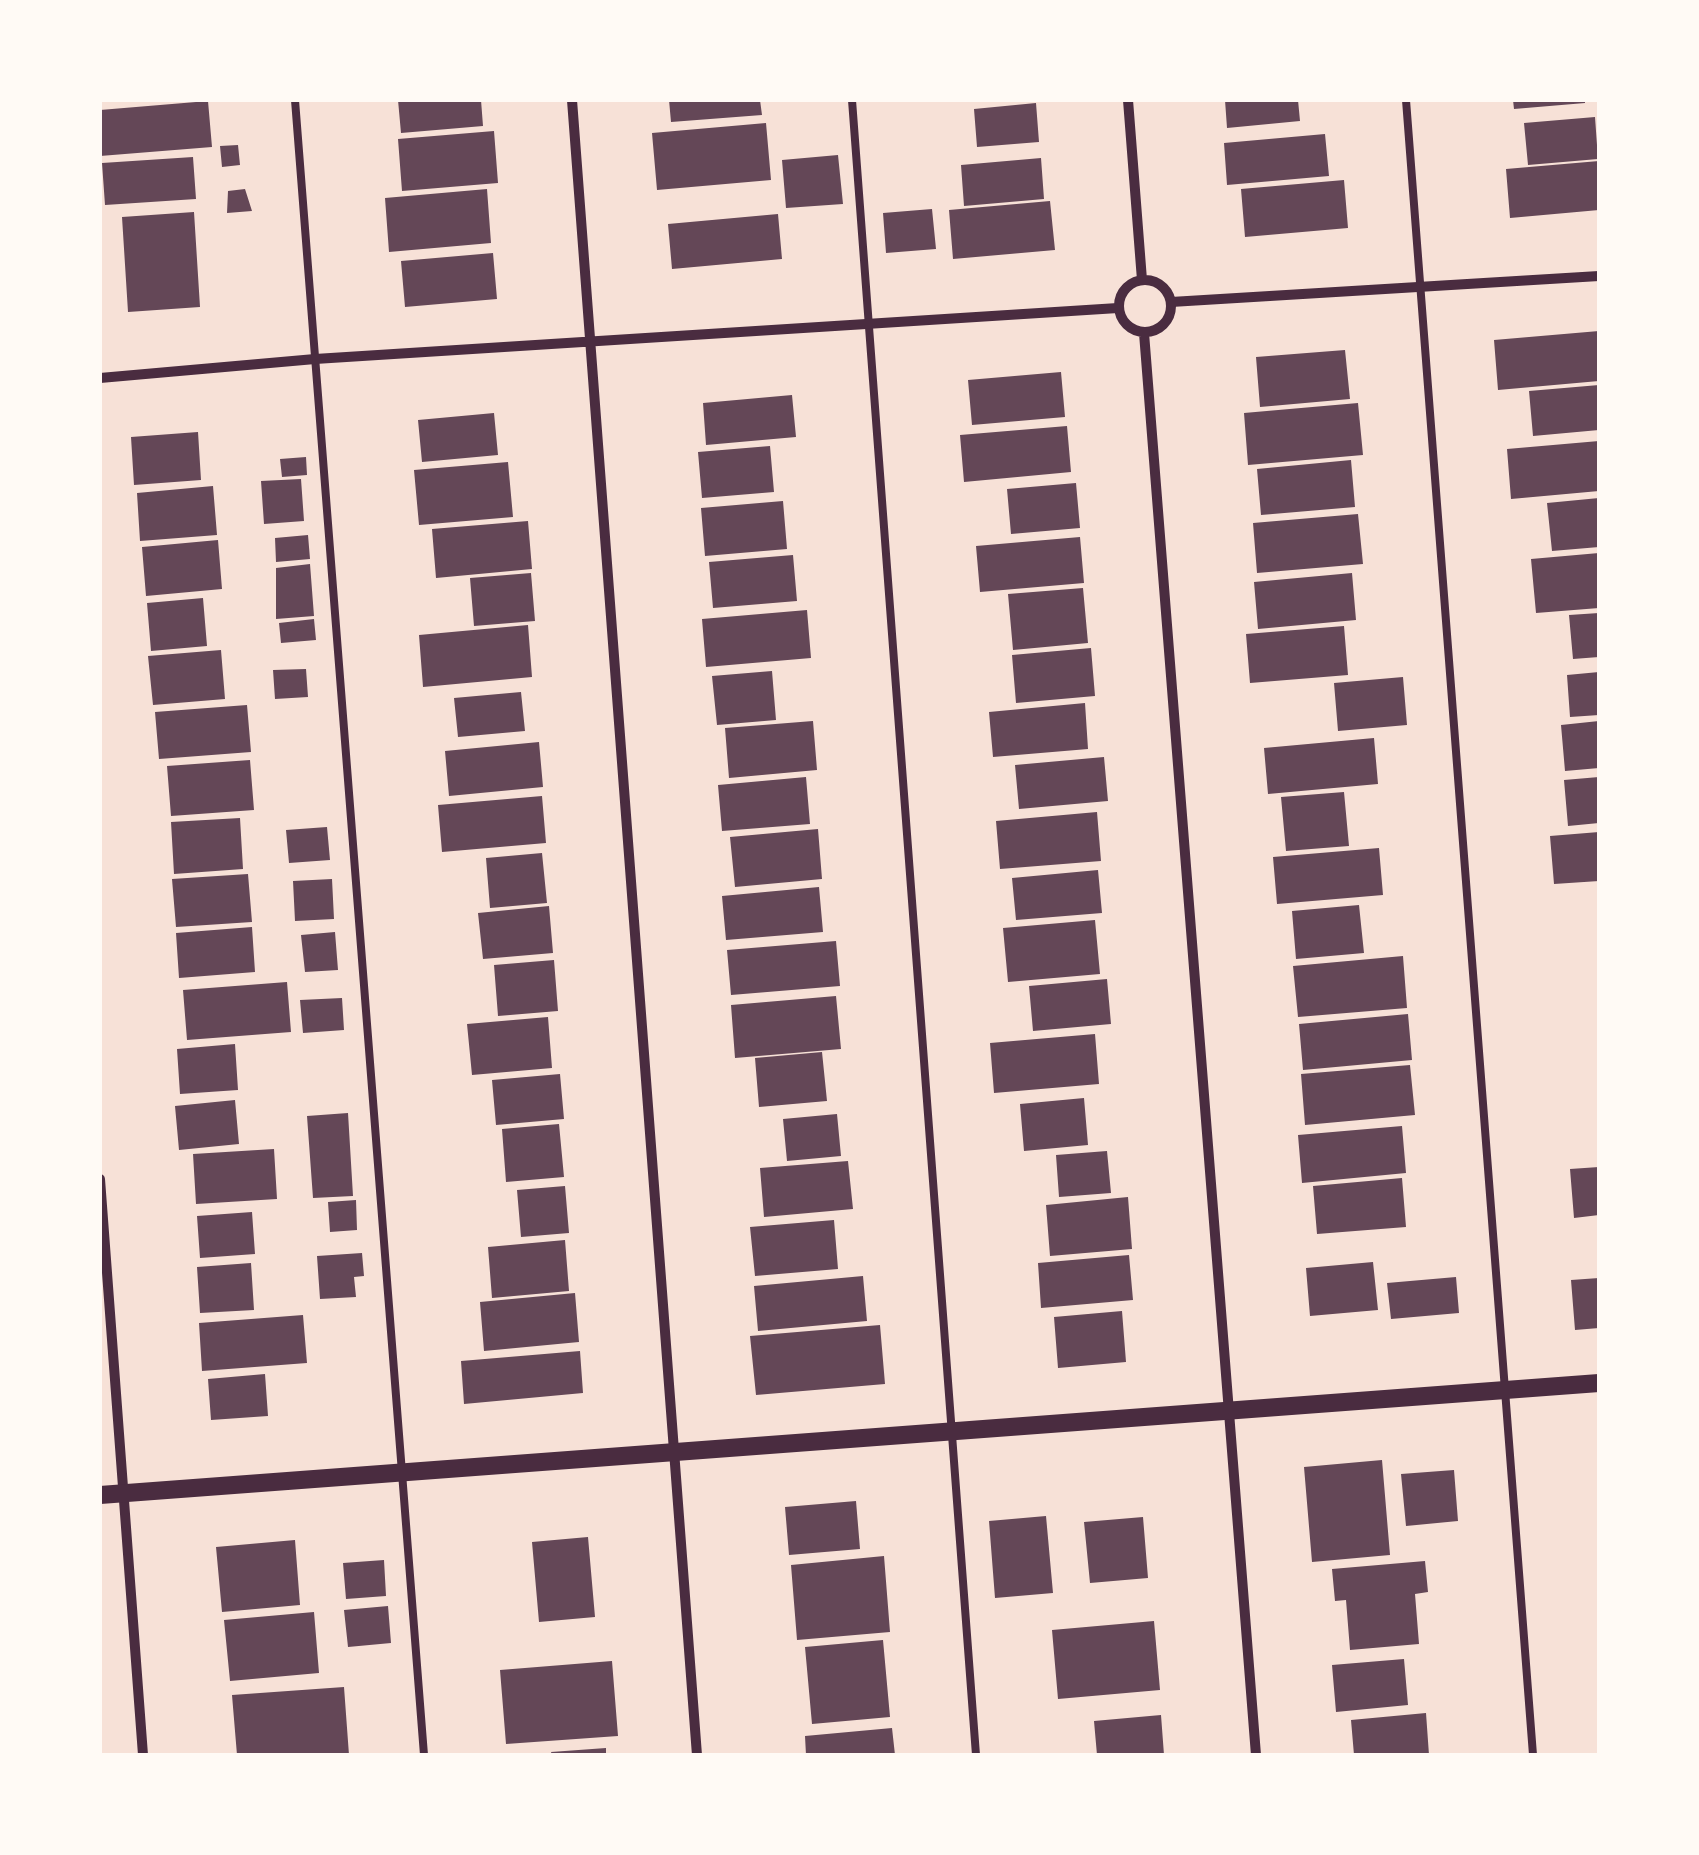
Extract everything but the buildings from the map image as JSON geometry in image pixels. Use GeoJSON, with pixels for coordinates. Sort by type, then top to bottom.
{"type":"FeatureCollection","features":[{"type":"Feature","properties":{"kind":"street"},"geometry":{"type":"LineString","coordinates":[[572,100],[697,1755]]}},
{"type":"Feature","properties":{"kind":"street"},"geometry":{"type":"LineString","coordinates":[[1128,100],[1142,280]]}},
{"type":"Feature","properties":{"kind":"street"},"geometry":{"type":"LineString","coordinates":[[1171,302],[1599,276]]}},
{"type":"Feature","properties":{"kind":"street"},"geometry":{"type":"LineString","coordinates":[[1142,280],[1159,284],[1171,302],[1163,326],[1144,333],[1127,326],[1118,308],[1126,288],[1142,280]]}},
{"type":"Feature","properties":{"kind":"street"},"geometry":{"type":"LineString","coordinates":[[100,378],[315,359],[1118,308]]}},
{"type":"Feature","properties":{"kind":"street"},"geometry":{"type":"LineString","coordinates":[[1144,333],[1256,1755]]}},
{"type":"Feature","properties":{"kind":"street"},"geometry":{"type":"LineString","coordinates":[[100,1179],[143,1755]]}},
{"type":"Feature","properties":{"kind":"street"},"geometry":{"type":"LineString","coordinates":[[100,1495],[1599,1384]]}},
{"type":"Feature","properties":{"kind":"lane"},"geometry":{"type":"LineString","coordinates":[[295,100],[424,1755]]}},
{"type":"Feature","properties":{"kind":"lane"},"geometry":{"type":"LineString","coordinates":[[852,100],[976,1755]]}},
{"type":"Feature","properties":{"kind":"lane"},"geometry":{"type":"LineString","coordinates":[[1406,100],[1534,1755]]}}]}
